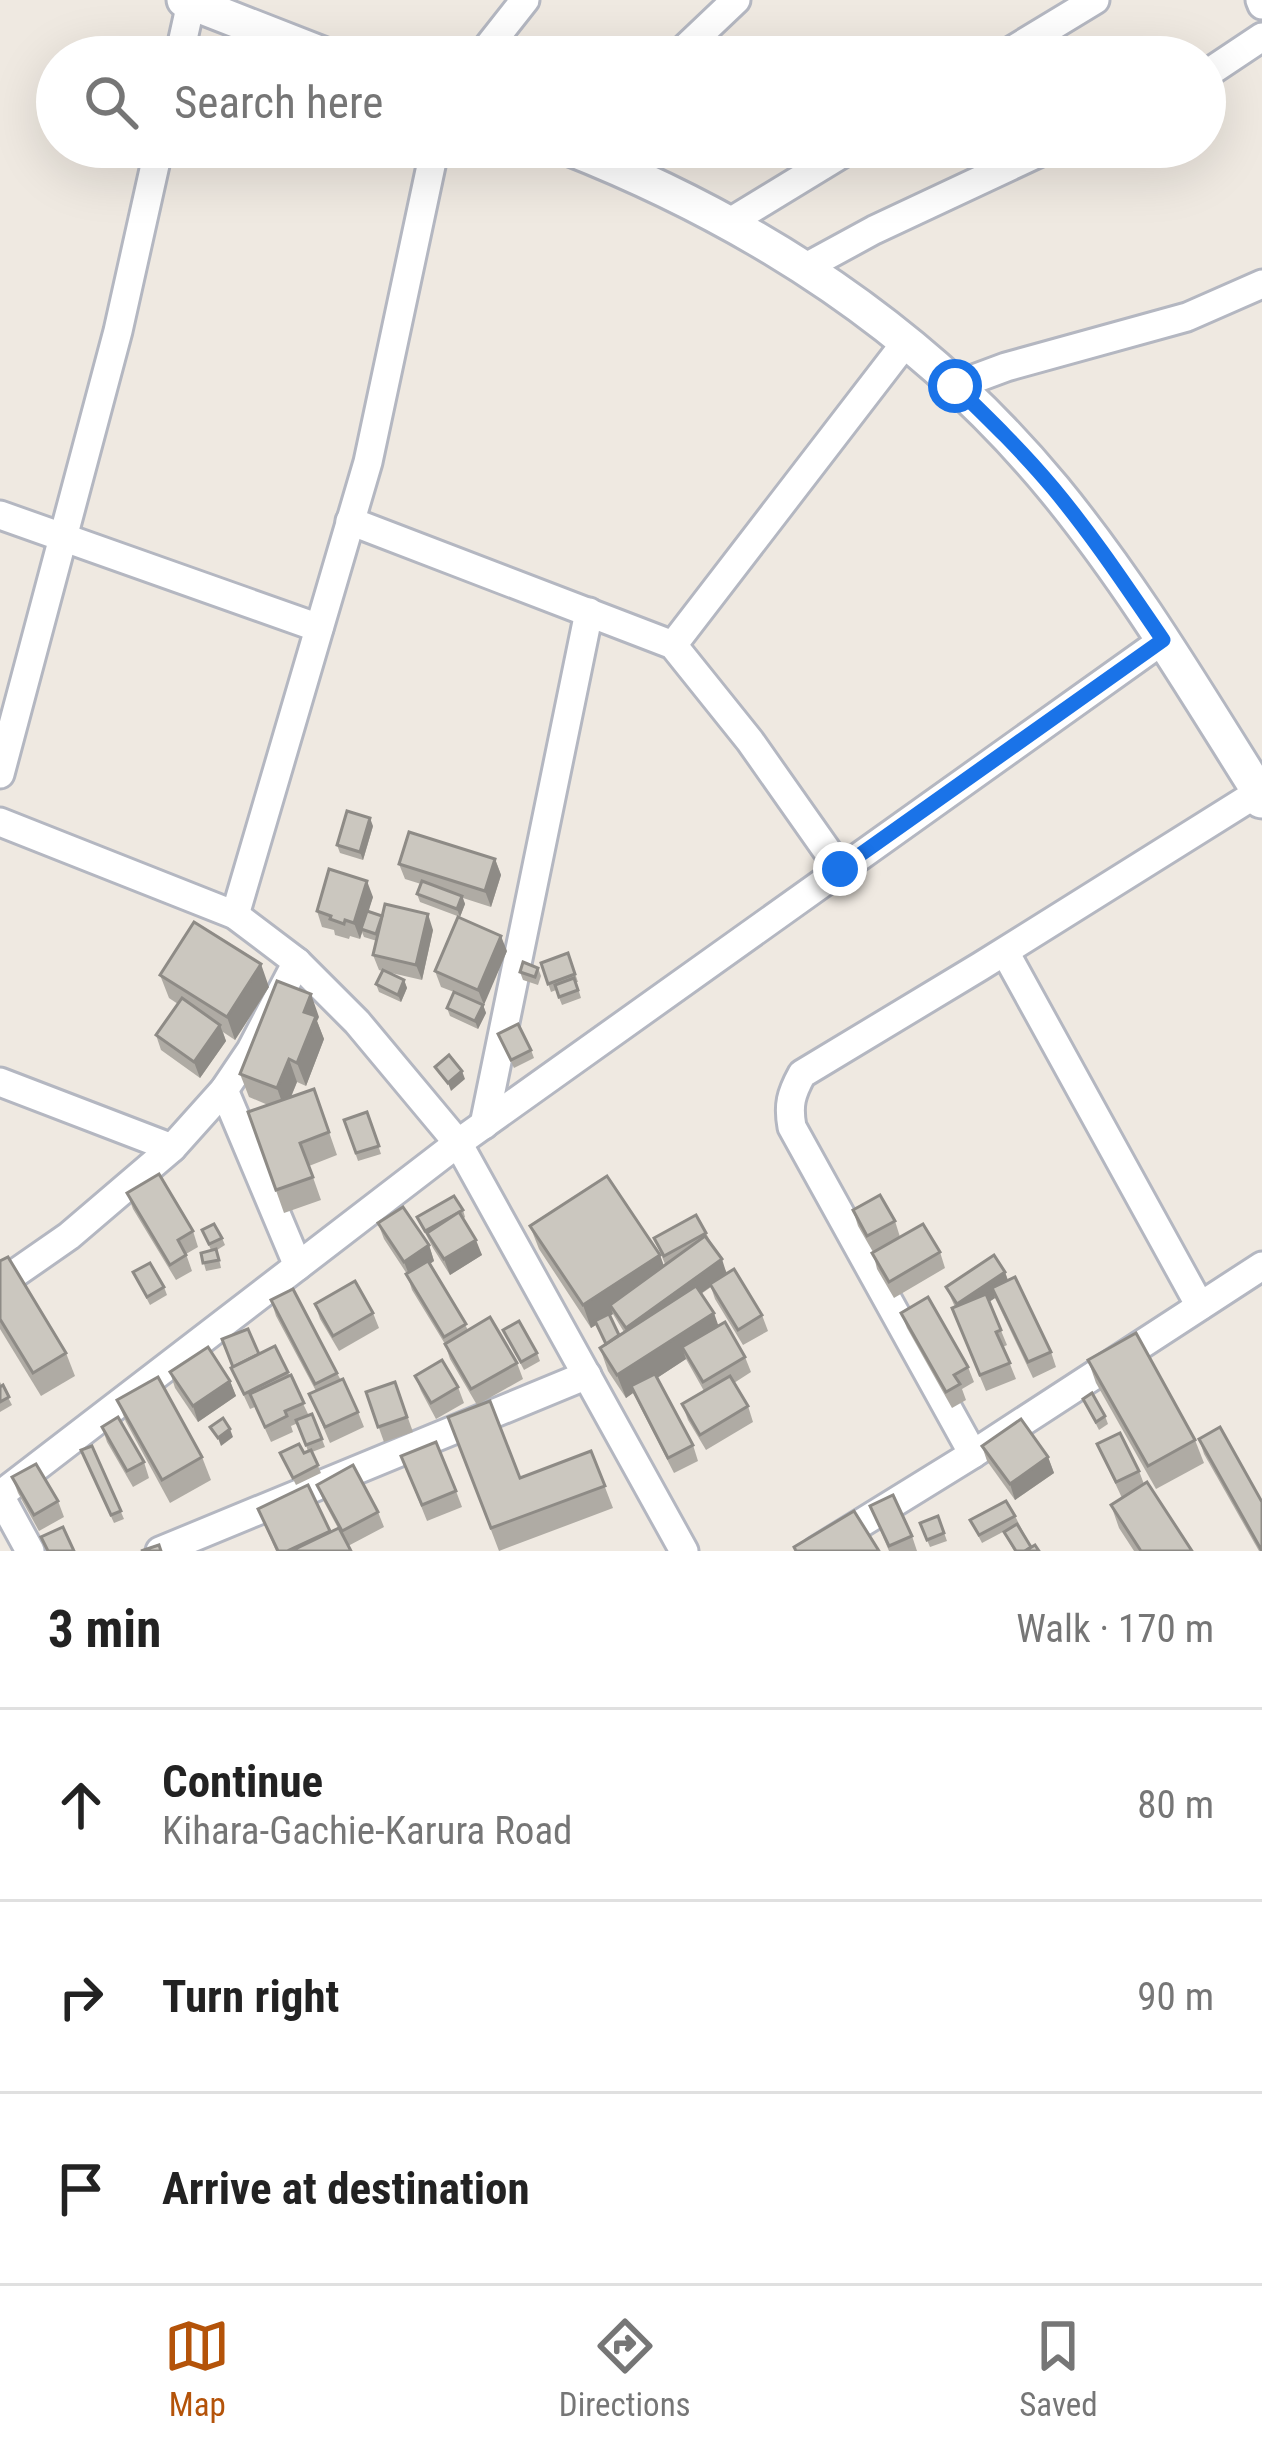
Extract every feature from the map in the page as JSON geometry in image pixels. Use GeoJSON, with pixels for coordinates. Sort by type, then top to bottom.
{"type":"FeatureCollection","features":[{"type":"Feature","properties":{"kind":"street"},"geometry":{"type":"LineString","coordinates":[[497,36],[525,0]]}},
{"type":"Feature","properties":{"kind":"street"},"geometry":{"type":"LineString","coordinates":[[698,36],[736,0]]}},
{"type":"Feature","properties":{"kind":"street"},"geometry":{"type":"LineString","coordinates":[[1036,36],[1095,0]]}},
{"type":"Feature","properties":{"kind":"street"},"geometry":{"type":"LineString","coordinates":[[182,36],[188,1],[277,36]]}},
{"type":"Feature","properties":{"kind":"street"},"geometry":{"type":"LineString","coordinates":[[1226,61],[1262,37]]}},
{"type":"Feature","properties":{"kind":"street"},"geometry":{"type":"LineString","coordinates":[[0,774],[118,331],[154,168]]}},
{"type":"Feature","properties":{"kind":"street"},"geometry":{"type":"LineString","coordinates":[[235,915],[368,462],[431,168]]}},
{"type":"Feature","properties":{"kind":"street"},"geometry":{"type":"LineString","coordinates":[[620,168],[730,222],[806,267],[906,342],[1002,431],[1102,550],[1260,795],[802,1074],[791,1093],[792,1127],[973,1454]]}},
{"type":"Feature","properties":{"kind":"street"},"geometry":{"type":"LineString","coordinates":[[730,222],[819,168]]}},
{"type":"Feature","properties":{"kind":"street"},"geometry":{"type":"LineString","coordinates":[[806,267],[1006,168]]}},
{"type":"Feature","properties":{"kind":"street"},"geometry":{"type":"LineString","coordinates":[[955,386],[1006,367],[1187,317],[1262,284]]}},
{"type":"Feature","properties":{"kind":"street"},"geometry":{"type":"LineString","coordinates":[[673,645],[906,342]]}},
{"type":"Feature","properties":{"kind":"street"},"geometry":{"type":"LineString","coordinates":[[0,515],[319,628]]}},
{"type":"Feature","properties":{"kind":"street"},"geometry":{"type":"LineString","coordinates":[[350,521],[673,645],[750,741],[840,869]]}},
{"type":"Feature","properties":{"kind":"street"},"geometry":{"type":"LineString","coordinates":[[484,1125],[589,612]]}},
{"type":"Feature","properties":{"kind":"street"},"geometry":{"type":"LineString","coordinates":[[30,1551],[0,1496],[458,1143],[1163,640]]}},
{"type":"Feature","properties":{"kind":"street"},"geometry":{"type":"LineString","coordinates":[[0,822],[235,915],[297,962],[357,1022],[458,1143],[684,1551]]}},
{"type":"Feature","properties":{"kind":"street"},"geometry":{"type":"LineString","coordinates":[[1004,952],[1200,1306]]}},
{"type":"Feature","properties":{"kind":"street"},"geometry":{"type":"LineString","coordinates":[[0,1284],[68,1236],[172,1148],[224,1090],[251,1050],[297,962]]}},
{"type":"Feature","properties":{"kind":"street"},"geometry":{"type":"LineString","coordinates":[[0,1082],[172,1148]]}},
{"type":"Feature","properties":{"kind":"street"},"geometry":{"type":"LineString","coordinates":[[224,1090],[298,1266]]}},
{"type":"Feature","properties":{"kind":"street"},"geometry":{"type":"LineString","coordinates":[[816,1551],[1262,1266]]}},
{"type":"Feature","properties":{"kind":"street"},"geometry":{"type":"LineString","coordinates":[[160,1551],[587,1375]]}},
{"type":"Feature","properties":{"kind":"building"},"geometry":{"type":"Polygon","coordinates":[[[347,811],[370,818],[360,852],[337,845],[347,811]]]}},
{"type":"Feature","properties":{"kind":"building"},"geometry":{"type":"Polygon","coordinates":[[[409,832],[495,859],[485,891],[399,864],[409,832]]]}},
{"type":"Feature","properties":{"kind":"building"},"geometry":{"type":"Polygon","coordinates":[[[329,869],[367,881],[354,923],[345,920],[344,924],[317,911],[329,869]]]}},
{"type":"Feature","properties":{"kind":"building"},"geometry":{"type":"Polygon","coordinates":[[[422,881],[462,896],[457,909],[417,894],[422,881]]]}},
{"type":"Feature","properties":{"kind":"building"},"geometry":{"type":"Polygon","coordinates":[[[385,904],[428,914],[416,965],[373,955],[385,904]]]}},
{"type":"Feature","properties":{"kind":"building"},"geometry":{"type":"Polygon","coordinates":[[[367,911],[382,916],[376,934],[361,929],[367,911]]]}},
{"type":"Feature","properties":{"kind":"building"},"geometry":{"type":"Polygon","coordinates":[[[458,917],[501,936],[478,990],[435,971],[458,917]]]}},
{"type":"Feature","properties":{"kind":"building"},"geometry":{"type":"Polygon","coordinates":[[[194,922],[261,964],[227,1017],[160,975],[194,922]]]}},
{"type":"Feature","properties":{"kind":"building"},"geometry":{"type":"Polygon","coordinates":[[[568,953],[575,974],[548,984],[541,963],[568,953]]]}},
{"type":"Feature","properties":{"kind":"building"},"geometry":{"type":"Polygon","coordinates":[[[523,962],[538,968],[535,977],[520,972],[523,962]]]}},
{"type":"Feature","properties":{"kind":"building"},"geometry":{"type":"Polygon","coordinates":[[[383,970],[404,980],[398,995],[376,984],[383,970]]]}},
{"type":"Feature","properties":{"kind":"building"},"geometry":{"type":"Polygon","coordinates":[[[574,978],[578,990],[559,997],[555,985],[574,978]]]}},
{"type":"Feature","properties":{"kind":"building"},"geometry":{"type":"Polygon","coordinates":[[[277,981],[311,994],[304,1012],[316,1016],[297,1063],[289,1059],[277,1088],[240,1074],[277,981]]]}},
{"type":"Feature","properties":{"kind":"building"},"geometry":{"type":"Polygon","coordinates":[[[454,992],[483,1005],[475,1021],[447,1008],[454,992]]]}},
{"type":"Feature","properties":{"kind":"building"},"geometry":{"type":"Polygon","coordinates":[[[182,998],[220,1025],[194,1062],[156,1035],[182,998]]]}},
{"type":"Feature","properties":{"kind":"building"},"geometry":{"type":"Polygon","coordinates":[[[518,1024],[531,1050],[511,1060],[498,1034],[518,1024]]]}},
{"type":"Feature","properties":{"kind":"building"},"geometry":{"type":"Polygon","coordinates":[[[449,1055],[462,1071],[448,1083],[435,1067],[449,1055]]]}},
{"type":"Feature","properties":{"kind":"building"},"geometry":{"type":"Polygon","coordinates":[[[314,1089],[329,1132],[300,1143],[313,1177],[276,1190],[248,1112],[314,1089]]]}},
{"type":"Feature","properties":{"kind":"building"},"geometry":{"type":"Polygon","coordinates":[[[367,1112],[379,1146],[356,1153],[344,1120],[367,1112]]]}},
{"type":"Feature","properties":{"kind":"building"},"geometry":{"type":"Polygon","coordinates":[[[159,1174],[193,1231],[178,1240],[186,1255],[170,1265],[127,1193],[159,1174]]]}},
{"type":"Feature","properties":{"kind":"building"},"geometry":{"type":"Polygon","coordinates":[[[607,1176],[660,1255],[583,1305],[530,1226],[607,1176]]]}},
{"type":"Feature","properties":{"kind":"building"},"geometry":{"type":"Polygon","coordinates":[[[880,1195],[895,1221],[867,1236],[853,1210],[880,1195]]]}},
{"type":"Feature","properties":{"kind":"building"},"geometry":{"type":"Polygon","coordinates":[[[454,1196],[463,1210],[425,1231],[417,1217],[454,1196]]]}},
{"type":"Feature","properties":{"kind":"building"},"geometry":{"type":"Polygon","coordinates":[[[403,1207],[429,1245],[404,1262],[378,1223],[403,1207]]]}},
{"type":"Feature","properties":{"kind":"building"},"geometry":{"type":"Polygon","coordinates":[[[459,1212],[476,1240],[444,1259],[427,1233],[459,1212]]]}},
{"type":"Feature","properties":{"kind":"building"},"geometry":{"type":"Polygon","coordinates":[[[696,1215],[706,1233],[664,1256],[654,1238],[696,1215]]]}},
{"type":"Feature","properties":{"kind":"building"},"geometry":{"type":"Polygon","coordinates":[[[214,1224],[222,1238],[209,1244],[202,1230],[214,1224]]]}},
{"type":"Feature","properties":{"kind":"building"},"geometry":{"type":"Polygon","coordinates":[[[923,1224],[940,1252],[889,1282],[872,1253],[923,1224]]]}},
{"type":"Feature","properties":{"kind":"building"},"geometry":{"type":"Polygon","coordinates":[[[705,1236],[722,1259],[626,1328],[610,1305],[705,1236]]]}},
{"type":"Feature","properties":{"kind":"building"},"geometry":{"type":"Polygon","coordinates":[[[216,1249],[219,1260],[203,1263],[201,1253],[216,1249]]]}},
{"type":"Feature","properties":{"kind":"building"},"geometry":{"type":"Polygon","coordinates":[[[994,1255],[1005,1272],[957,1304],[946,1287],[994,1255]]]}},
{"type":"Feature","properties":{"kind":"building"},"geometry":{"type":"Polygon","coordinates":[[[8,1257],[66,1353],[33,1373],[0,1319],[0,1261],[8,1257]]]}},
{"type":"Feature","properties":{"kind":"building"},"geometry":{"type":"Polygon","coordinates":[[[428,1261],[466,1324],[444,1337],[406,1274],[428,1261]]]}},
{"type":"Feature","properties":{"kind":"building"},"geometry":{"type":"Polygon","coordinates":[[[150,1263],[164,1287],[147,1297],[133,1272],[150,1263]]]}},
{"type":"Feature","properties":{"kind":"building"},"geometry":{"type":"Polygon","coordinates":[[[734,1269],[762,1315],[738,1330],[710,1284],[734,1269]]]}},
{"type":"Feature","properties":{"kind":"building"},"geometry":{"type":"Polygon","coordinates":[[[1015,1277],[1051,1352],[1028,1362],[992,1288],[1015,1277]]]}},
{"type":"Feature","properties":{"kind":"building"},"geometry":{"type":"Polygon","coordinates":[[[355,1281],[373,1313],[333,1336],[315,1304],[355,1281]]]}},
{"type":"Feature","properties":{"kind":"building"},"geometry":{"type":"Polygon","coordinates":[[[696,1286],[714,1313],[617,1375],[600,1348],[696,1286]]]}},
{"type":"Feature","properties":{"kind":"building"},"geometry":{"type":"Polygon","coordinates":[[[293,1289],[337,1373],[315,1384],[271,1300],[293,1289]]]}},
{"type":"Feature","properties":{"kind":"building"},"geometry":{"type":"Polygon","coordinates":[[[986,1294],[1010,1363],[980,1375],[952,1308],[986,1294]]]}},
{"type":"Feature","properties":{"kind":"building"},"geometry":{"type":"Polygon","coordinates":[[[928,1297],[968,1367],[954,1375],[960,1384],[946,1392],[901,1313],[928,1297]]]}},
{"type":"Feature","properties":{"kind":"building"},"geometry":{"type":"Polygon","coordinates":[[[609,1314],[619,1335],[606,1344],[595,1321],[609,1314]]]}},
{"type":"Feature","properties":{"kind":"building"},"geometry":{"type":"Polygon","coordinates":[[[490,1317],[517,1363],[471,1389],[445,1344],[490,1317]]]}},
{"type":"Feature","properties":{"kind":"building"},"geometry":{"type":"Polygon","coordinates":[[[519,1321],[537,1353],[521,1362],[503,1330],[519,1321]]]}},
{"type":"Feature","properties":{"kind":"building"},"geometry":{"type":"Polygon","coordinates":[[[725,1322],[745,1357],[703,1382],[682,1347],[725,1322]]]}},
{"type":"Feature","properties":{"kind":"building"},"geometry":{"type":"Polygon","coordinates":[[[248,1329],[259,1354],[233,1367],[222,1339],[248,1329]]]}},
{"type":"Feature","properties":{"kind":"building"},"geometry":{"type":"Polygon","coordinates":[[[1136,1333],[1195,1440],[1148,1466],[1088,1360],[1136,1333]]]}},
{"type":"Feature","properties":{"kind":"building"},"geometry":{"type":"Polygon","coordinates":[[[275,1346],[288,1372],[244,1394],[231,1368],[275,1346]]]}},
{"type":"Feature","properties":{"kind":"building"},"geometry":{"type":"Polygon","coordinates":[[[208,1347],[230,1381],[193,1406],[170,1372],[208,1347]]]}},
{"type":"Feature","properties":{"kind":"building"},"geometry":{"type":"Polygon","coordinates":[[[442,1360],[458,1387],[431,1403],[415,1376],[442,1360]]]}},
{"type":"Feature","properties":{"kind":"building"},"geometry":{"type":"Polygon","coordinates":[[[655,1374],[693,1445],[668,1458],[631,1386],[655,1374]]]}},
{"type":"Feature","properties":{"kind":"building"},"geometry":{"type":"Polygon","coordinates":[[[291,1375],[304,1403],[265,1427],[250,1394],[291,1375]]]}},
{"type":"Feature","properties":{"kind":"building"},"geometry":{"type":"Polygon","coordinates":[[[730,1376],[748,1406],[700,1435],[682,1404],[730,1376]]]}},
{"type":"Feature","properties":{"kind":"building"},"geometry":{"type":"Polygon","coordinates":[[[158,1377],[202,1457],[162,1480],[117,1400],[158,1377]]]}},
{"type":"Feature","properties":{"kind":"building"},"geometry":{"type":"Polygon","coordinates":[[[343,1379],[358,1412],[325,1427],[309,1394],[343,1379]]]}},
{"type":"Feature","properties":{"kind":"building"},"geometry":{"type":"Polygon","coordinates":[[[395,1382],[407,1417],[378,1427],[366,1392],[395,1382]]]}},
{"type":"Feature","properties":{"kind":"building"},"geometry":{"type":"Polygon","coordinates":[[[0,1387],[9,1397],[0,1402],[0,1387]]]}},
{"type":"Feature","properties":{"kind":"building"},"geometry":{"type":"Polygon","coordinates":[[[1092,1393],[1105,1416],[1096,1422],[1083,1399],[1092,1393]]]}},
{"type":"Feature","properties":{"kind":"building"},"geometry":{"type":"Polygon","coordinates":[[[490,1401],[520,1478],[591,1451],[605,1486],[491,1528],[448,1417],[490,1401]]]}},
{"type":"Feature","properties":{"kind":"building"},"geometry":{"type":"Polygon","coordinates":[[[312,1414],[322,1439],[306,1445],[296,1420],[312,1414]]]}},
{"type":"Feature","properties":{"kind":"building"},"geometry":{"type":"Polygon","coordinates":[[[118,1417],[144,1462],[127,1471],[102,1427],[118,1417]]]}},
{"type":"Feature","properties":{"kind":"building"},"geometry":{"type":"Polygon","coordinates":[[[223,1418],[230,1429],[218,1438],[210,1427],[223,1418]]]}},
{"type":"Feature","properties":{"kind":"building"},"geometry":{"type":"Polygon","coordinates":[[[1021,1419],[1048,1457],[1010,1484],[982,1446],[1021,1419]]]}},
{"type":"Feature","properties":{"kind":"building"},"geometry":{"type":"Polygon","coordinates":[[[1220,1427],[1262,1502],[1262,1551],[1199,1439],[1220,1427]]]}},
{"type":"Feature","properties":{"kind":"building"},"geometry":{"type":"Polygon","coordinates":[[[1120,1433],[1139,1471],[1116,1482],[1097,1444],[1120,1433]]]}},
{"type":"Feature","properties":{"kind":"building"},"geometry":{"type":"Polygon","coordinates":[[[436,1442],[456,1491],[422,1505],[401,1456],[436,1442]]]}},
{"type":"Feature","properties":{"kind":"building"},"geometry":{"type":"Polygon","coordinates":[[[299,1444],[304,1453],[311,1450],[318,1465],[293,1478],[280,1453],[299,1444]]]}},
{"type":"Feature","properties":{"kind":"building"},"geometry":{"type":"Polygon","coordinates":[[[92,1446],[121,1511],[111,1515],[81,1450],[92,1446]]]}},
{"type":"Feature","properties":{"kind":"building"},"geometry":{"type":"Polygon","coordinates":[[[36,1464],[58,1501],[34,1515],[12,1477],[36,1464]]]}},
{"type":"Feature","properties":{"kind":"building"},"geometry":{"type":"Polygon","coordinates":[[[353,1465],[378,1512],[342,1531],[317,1485],[353,1465]]]}},
{"type":"Feature","properties":{"kind":"building"},"geometry":{"type":"Polygon","coordinates":[[[1147,1482],[1192,1551],[1141,1551],[1111,1505],[1147,1482]]]}},
{"type":"Feature","properties":{"kind":"building"},"geometry":{"type":"Polygon","coordinates":[[[308,1485],[330,1531],[278,1551],[258,1509],[308,1485]]]}},
{"type":"Feature","properties":{"kind":"building"},"geometry":{"type":"Polygon","coordinates":[[[893,1495],[912,1536],[889,1546],[870,1506],[893,1495]]]}},
{"type":"Feature","properties":{"kind":"building"},"geometry":{"type":"Polygon","coordinates":[[[1006,1501],[1015,1516],[979,1535],[970,1520],[1006,1501]]]}},
{"type":"Feature","properties":{"kind":"building"},"geometry":{"type":"Polygon","coordinates":[[[854,1511],[879,1551],[796,1551],[794,1547],[854,1511]]]}},
{"type":"Feature","properties":{"kind":"building"},"geometry":{"type":"Polygon","coordinates":[[[938,1516],[944,1533],[927,1540],[920,1523],[938,1516]]]}},
{"type":"Feature","properties":{"kind":"building"},"geometry":{"type":"Polygon","coordinates":[[[1017,1524],[1031,1547],[1025,1551],[1016,1551],[1004,1532],[1017,1524]]]}},
{"type":"Feature","properties":{"kind":"building"},"geometry":{"type":"Polygon","coordinates":[[[63,1527],[74,1551],[48,1551],[41,1537],[63,1527]]]}},
{"type":"Feature","properties":{"kind":"building"},"geometry":{"type":"Polygon","coordinates":[[[339,1528],[351,1551],[291,1551],[339,1528]]]}},
{"type":"Feature","properties":{"kind":"route"},"geometry":{"type":"LineString","coordinates":[[840,869],[1163,640],[1053,488],[955,386]]}}]}
